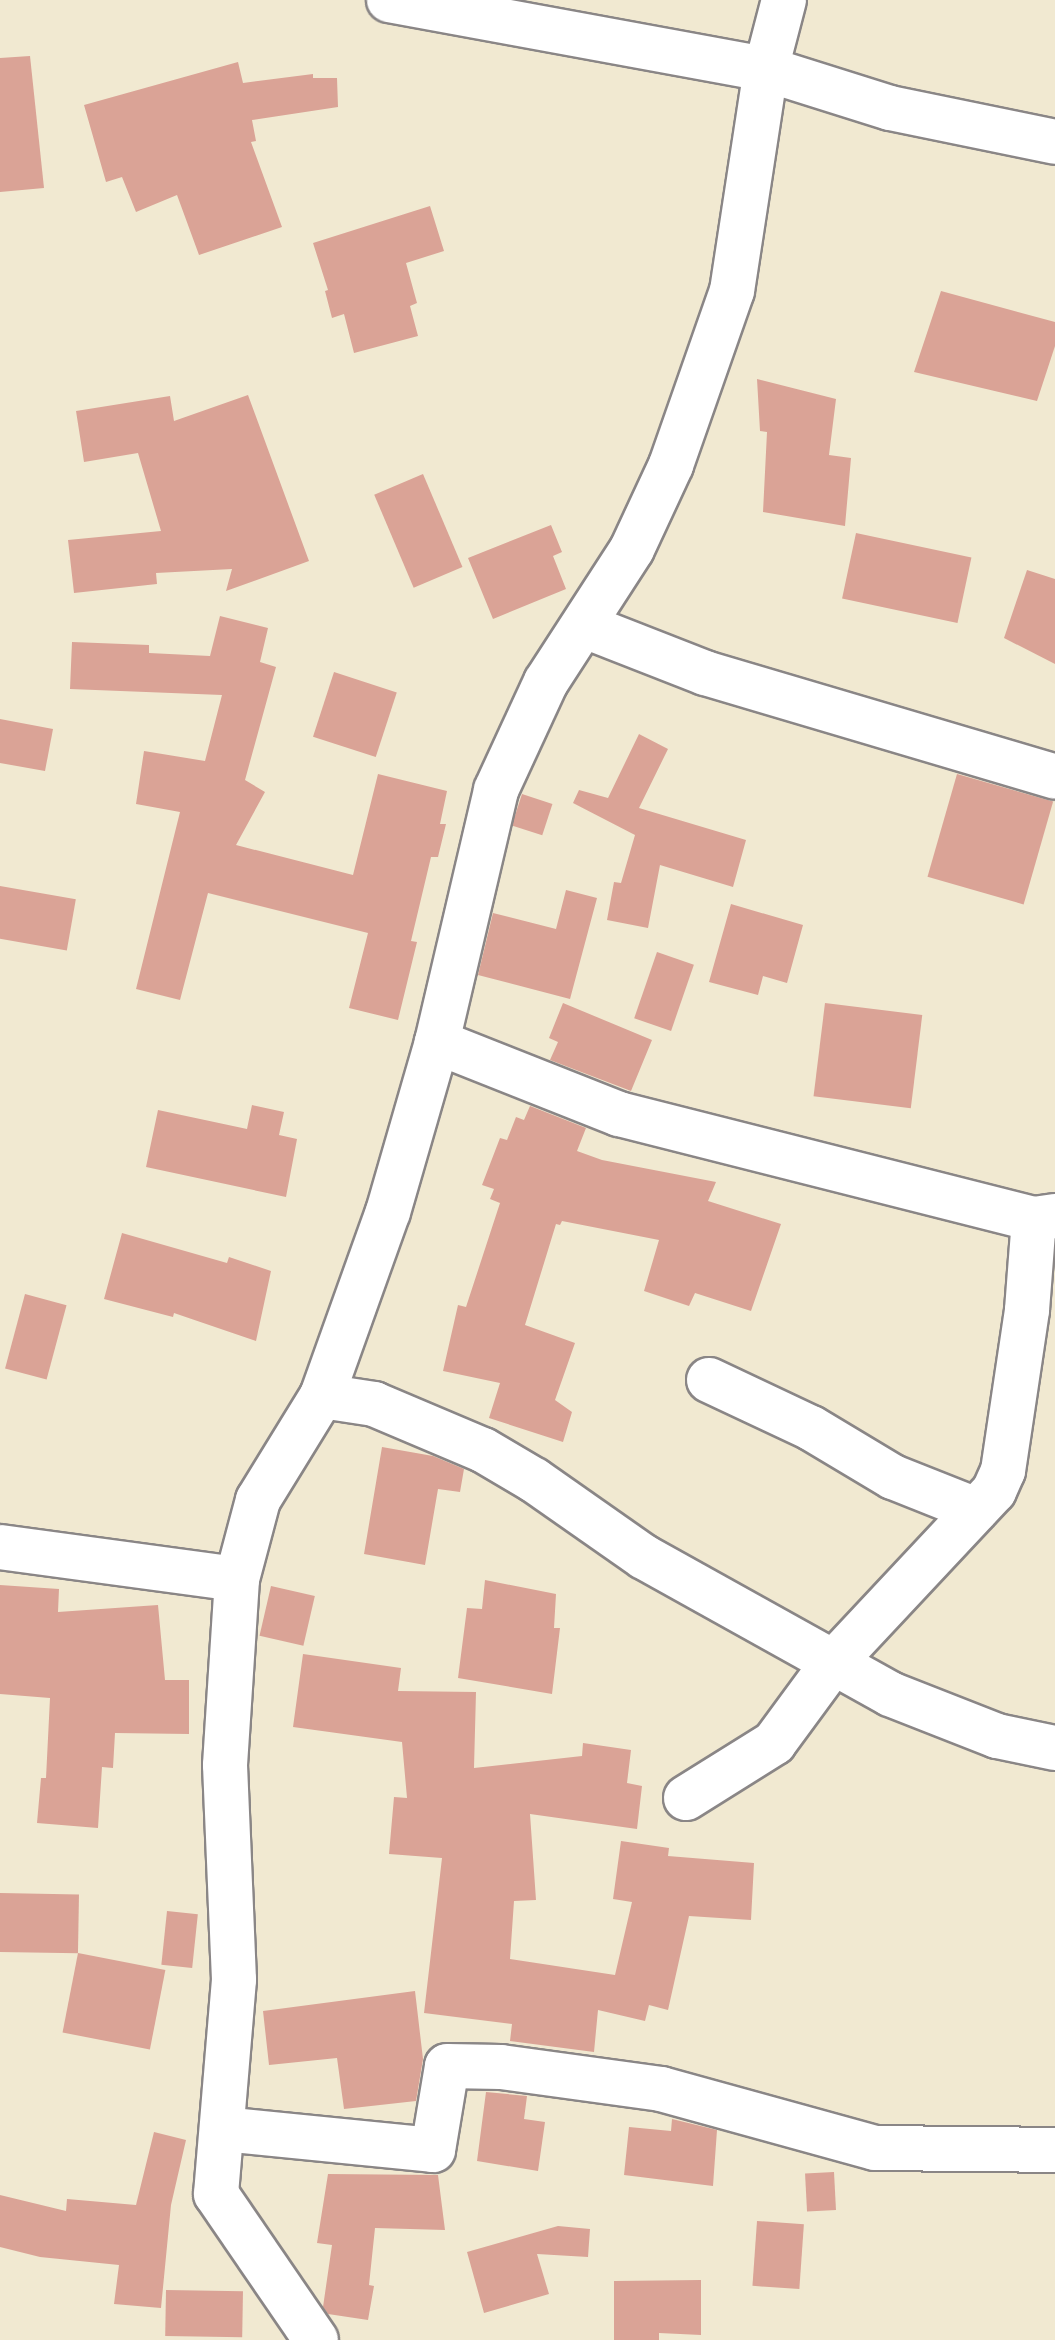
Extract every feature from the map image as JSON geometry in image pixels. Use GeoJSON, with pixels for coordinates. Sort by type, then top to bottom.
{"type":"FeatureCollection","features":[{"type":"Feature","properties":{"kind":"street"},"geometry":{"type":"LineString","coordinates":[[389,0],[766,69],[890,108],[1055,142]]}},
{"type":"Feature","properties":{"kind":"street"},"geometry":{"type":"LineString","coordinates":[[316,2340],[216,2194],[234,1980],[225,1765],[237,1579],[258,1500],[322,1396],[388,1212],[437,1042],[496,790],[546,682],[632,549],[671,465],[732,291],[766,69],[784,0]]}},
{"type":"Feature","properties":{"kind":"street"},"geometry":{"type":"LineString","coordinates":[[585,626],[705,673],[820,704],[1055,777]]}},
{"type":"Feature","properties":{"kind":"street"},"geometry":{"type":"LineString","coordinates":[[437,1042],[619,1114],[1045,1218],[1027,1310],[1003,1471],[994,1491],[832,1664],[774,1743],[686,1798]]}},
{"type":"Feature","properties":{"kind":"street"},"geometry":{"type":"LineString","coordinates":[[709,1380],[811,1428],[893,1477],[976,1510]]}},
{"type":"Feature","properties":{"kind":"street"},"geometry":{"type":"LineString","coordinates":[[322,1396],[374,1404],[483,1450],[534,1480],[644,1557],[832,1664],[942,1717],[997,1736],[1055,1748]]}},
{"type":"Feature","properties":{"kind":"street"},"geometry":{"type":"LineString","coordinates":[[0,1547],[237,1579]]}},
{"type":"Feature","properties":{"kind":"street"},"geometry":{"type":"LineString","coordinates":[[223,2129],[433,2150],[447,2066],[474,2066],[661,2089],[875,2148],[1055,2150]]}},
{"type":"Feature","properties":{"kind":"building"},"geometry":{"type":"Polygon","coordinates":[[[30,56],[44,188],[0,192],[0,58],[30,56]]]}},
{"type":"Feature","properties":{"kind":"building"},"geometry":{"type":"Polygon","coordinates":[[[238,62],[243,83],[313,74],[313,78],[337,78],[338,107],[252,120],[256,141],[251,142],[282,227],[199,255],[177,195],[136,212],[122,177],[106,182],[84,105],[238,62]]]}},
{"type":"Feature","properties":{"kind":"building"},"geometry":{"type":"Polygon","coordinates":[[[430,206],[444,251],[406,263],[417,303],[410,306],[418,336],[354,353],[344,314],[332,318],[325,291],[328,290],[313,243],[430,206]]]}},
{"type":"Feature","properties":{"kind":"building"},"geometry":{"type":"Polygon","coordinates":[[[941,291],[1055,322],[1055,346],[1037,401],[914,372],[941,291]]]}},
{"type":"Feature","properties":{"kind":"building"},"geometry":{"type":"Polygon","coordinates":[[[757,379],[836,399],[829,455],[851,458],[845,526],[763,512],[767,432],[760,431],[757,379]]]}},
{"type":"Feature","properties":{"kind":"building"},"geometry":{"type":"Polygon","coordinates":[[[248,395],[309,561],[226,591],[232,569],[156,573],[157,584],[74,593],[68,540],[161,531],[138,453],[84,462],[76,411],[170,396],[174,421],[248,395]]]}},
{"type":"Feature","properties":{"kind":"building"},"geometry":{"type":"Polygon","coordinates":[[[423,474],[462,567],[414,588],[374,495],[423,474]]]}},
{"type":"Feature","properties":{"kind":"building"},"geometry":{"type":"Polygon","coordinates":[[[551,525],[562,552],[553,556],[566,589],[493,619],[468,558],[551,525]]]}},
{"type":"Feature","properties":{"kind":"building"},"geometry":{"type":"Polygon","coordinates":[[[856,533],[971,558],[957,623],[842,599],[856,533]]]}},
{"type":"Feature","properties":{"kind":"building"},"geometry":{"type":"Polygon","coordinates":[[[1027,570],[1055,579],[1055,664],[1004,638],[1027,570]]]}},
{"type":"Feature","properties":{"kind":"building"},"geometry":{"type":"Polygon","coordinates":[[[220,616],[268,628],[260,662],[276,667],[245,780],[265,792],[236,845],[353,875],[378,774],[447,791],[440,824],[446,824],[438,857],[431,857],[411,941],[417,942],[398,1020],[349,1008],[368,933],[208,893],[180,1000],[136,989],[180,812],[136,804],[144,751],[205,761],[222,695],[70,689],[72,642],[149,645],[149,653],[210,656],[220,616]]]}},
{"type":"Feature","properties":{"kind":"building"},"geometry":{"type":"Polygon","coordinates":[[[334,672],[397,692],[376,757],[313,737],[334,672]]]}},
{"type":"Feature","properties":{"kind":"building"},"geometry":{"type":"Polygon","coordinates":[[[0,719],[53,729],[45,771],[0,763],[0,719]]]}},
{"type":"Feature","properties":{"kind":"building"},"geometry":{"type":"Polygon","coordinates":[[[639,734],[668,749],[639,808],[746,840],[733,887],[660,865],[648,928],[607,920],[614,882],[621,883],[635,835],[573,803],[579,790],[608,798],[639,734]]]}},
{"type":"Feature","properties":{"kind":"building"},"geometry":{"type":"Polygon","coordinates":[[[957,774],[1053,802],[1024,904],[928,877],[957,774]]]}},
{"type":"Feature","properties":{"kind":"building"},"geometry":{"type":"Polygon","coordinates":[[[522,794],[552,804],[542,835],[512,825],[522,794]]]}},
{"type":"Feature","properties":{"kind":"building"},"geometry":{"type":"Polygon","coordinates":[[[0,886],[76,899],[67,951],[0,939],[0,886]]]}},
{"type":"Feature","properties":{"kind":"building"},"geometry":{"type":"Polygon","coordinates":[[[566,890],[597,898],[570,999],[478,975],[493,913],[556,929],[566,890]]]}},
{"type":"Feature","properties":{"kind":"building"},"geometry":{"type":"Polygon","coordinates":[[[731,904],[803,925],[787,983],[763,976],[758,995],[709,982],[731,904]]]}},
{"type":"Feature","properties":{"kind":"building"},"geometry":{"type":"Polygon","coordinates":[[[657,952],[694,965],[671,1031],[634,1018],[657,952]]]}},
{"type":"Feature","properties":{"kind":"building"},"geometry":{"type":"Polygon","coordinates":[[[563,1003],[652,1040],[631,1091],[550,1060],[558,1042],[549,1038],[563,1003]]]}},
{"type":"Feature","properties":{"kind":"building"},"geometry":{"type":"Polygon","coordinates":[[[825,1003],[922,1015],[911,1108],[814,1096],[825,1003]]]}},
{"type":"Feature","properties":{"kind":"building"},"geometry":{"type":"Polygon","coordinates":[[[252,1105],[284,1112],[279,1135],[297,1139],[286,1197],[146,1167],[158,1110],[247,1129],[252,1105]]]}},
{"type":"Feature","properties":{"kind":"building"},"geometry":{"type":"Polygon","coordinates":[[[530,1106],[586,1128],[577,1151],[602,1160],[716,1182],[708,1201],[781,1224],[751,1311],[695,1293],[689,1306],[644,1291],[659,1240],[562,1221],[560,1225],[556,1224],[525,1325],[575,1343],[555,1400],[572,1412],[563,1442],[489,1418],[500,1383],[443,1371],[458,1305],[466,1307],[500,1203],[490,1199],[494,1189],[482,1185],[500,1138],[507,1140],[516,1117],[524,1120],[530,1106]]]}},
{"type":"Feature","properties":{"kind":"building"},"geometry":{"type":"Polygon","coordinates":[[[122,1233],[227,1263],[229,1257],[271,1271],[256,1341],[174,1313],[173,1317],[104,1299],[122,1233]]]}},
{"type":"Feature","properties":{"kind":"building"},"geometry":{"type":"Polygon","coordinates":[[[25,1294],[67,1305],[47,1380],[5,1368],[25,1294]]]}},
{"type":"Feature","properties":{"kind":"building"},"geometry":{"type":"Polygon","coordinates":[[[382,1447],[433,1456],[464,1469],[460,1492],[438,1489],[425,1565],[364,1554],[382,1447]]]}},
{"type":"Feature","properties":{"kind":"building"},"geometry":{"type":"Polygon","coordinates":[[[485,1580],[556,1594],[554,1628],[560,1628],[552,1694],[458,1678],[467,1608],[482,1609],[485,1580]]]}},
{"type":"Feature","properties":{"kind":"building"},"geometry":{"type":"Polygon","coordinates":[[[0,1585],[59,1589],[58,1612],[158,1605],[165,1680],[189,1680],[189,1734],[115,1733],[113,1768],[102,1767],[98,1828],[37,1823],[41,1778],[46,1778],[50,1698],[0,1694],[0,1585]]]}},
{"type":"Feature","properties":{"kind":"building"},"geometry":{"type":"Polygon","coordinates":[[[271,1586],[315,1596],[303,1646],[260,1636],[271,1586]]]}},
{"type":"Feature","properties":{"kind":"building"},"geometry":{"type":"Polygon","coordinates":[[[303,1654],[401,1668],[398,1691],[476,1692],[474,1768],[582,1756],[583,1743],[631,1750],[627,1783],[642,1786],[637,1829],[530,1814],[536,1900],[514,1901],[510,1959],[615,1975],[632,1902],[613,1899],[621,1841],[669,1848],[668,1856],[754,1863],[751,1920],[689,1916],[668,2010],[649,2005],[645,2021],[598,2010],[594,2052],[510,2041],[512,2024],[424,2013],[442,1858],[389,1854],[394,1797],[407,1798],[402,1742],[293,1727],[303,1654]]]}},
{"type":"Feature","properties":{"kind":"building"},"geometry":{"type":"Polygon","coordinates":[[[0,1893],[79,1894],[78,1953],[0,1952],[0,1893]]]}},
{"type":"Feature","properties":{"kind":"building"},"geometry":{"type":"Polygon","coordinates":[[[167,1911],[198,1914],[192,1968],[161,1965],[167,1911]]]}},
{"type":"Feature","properties":{"kind":"building"},"geometry":{"type":"Polygon","coordinates":[[[78,1953],[165,1970],[150,2049],[63,2033],[78,1953]]]}},
{"type":"Feature","properties":{"kind":"building"},"geometry":{"type":"Polygon","coordinates":[[[415,1991],[423,2059],[416,2101],[344,2109],[337,2058],[269,2065],[263,2011],[415,1991]]]}},
{"type":"Feature","properties":{"kind":"building"},"geometry":{"type":"Polygon","coordinates":[[[486,2092],[527,2096],[524,2119],[545,2122],[538,2171],[477,2161],[486,2092]]]}},
{"type":"Feature","properties":{"kind":"building"},"geometry":{"type":"Polygon","coordinates":[[[672,2119],[717,2130],[713,2186],[624,2175],[629,2127],[671,2131],[672,2119]]]}},
{"type":"Feature","properties":{"kind":"building"},"geometry":{"type":"Polygon","coordinates":[[[154,2132],[186,2140],[171,2205],[161,2308],[114,2304],[119,2265],[40,2257],[0,2247],[0,2195],[66,2211],[67,2199],[136,2205],[154,2132]]]}},
{"type":"Feature","properties":{"kind":"building"},"geometry":{"type":"Polygon","coordinates":[[[834,2172],[836,2210],[807,2211],[805,2174],[834,2172]]]}},
{"type":"Feature","properties":{"kind":"building"},"geometry":{"type":"Polygon","coordinates":[[[328,2174],[438,2175],[445,2230],[375,2228],[369,2285],[374,2286],[368,2320],[328,2314],[323,2307],[332,2245],[317,2243],[328,2174]]]}},
{"type":"Feature","properties":{"kind":"building"},"geometry":{"type":"Polygon","coordinates":[[[757,2221],[804,2224],[799,2289],[752,2286],[757,2221]]]}},
{"type":"Feature","properties":{"kind":"building"},"geometry":{"type":"Polygon","coordinates":[[[558,2226],[590,2229],[588,2257],[537,2254],[549,2294],[484,2313],[467,2252],[558,2226]]]}},
{"type":"Feature","properties":{"kind":"building"},"geometry":{"type":"Polygon","coordinates":[[[701,2280],[701,2335],[659,2333],[659,2340],[614,2340],[614,2281],[701,2280]]]}},
{"type":"Feature","properties":{"kind":"building"},"geometry":{"type":"Polygon","coordinates":[[[166,2290],[243,2291],[242,2337],[165,2336],[166,2290]]]}}]}
